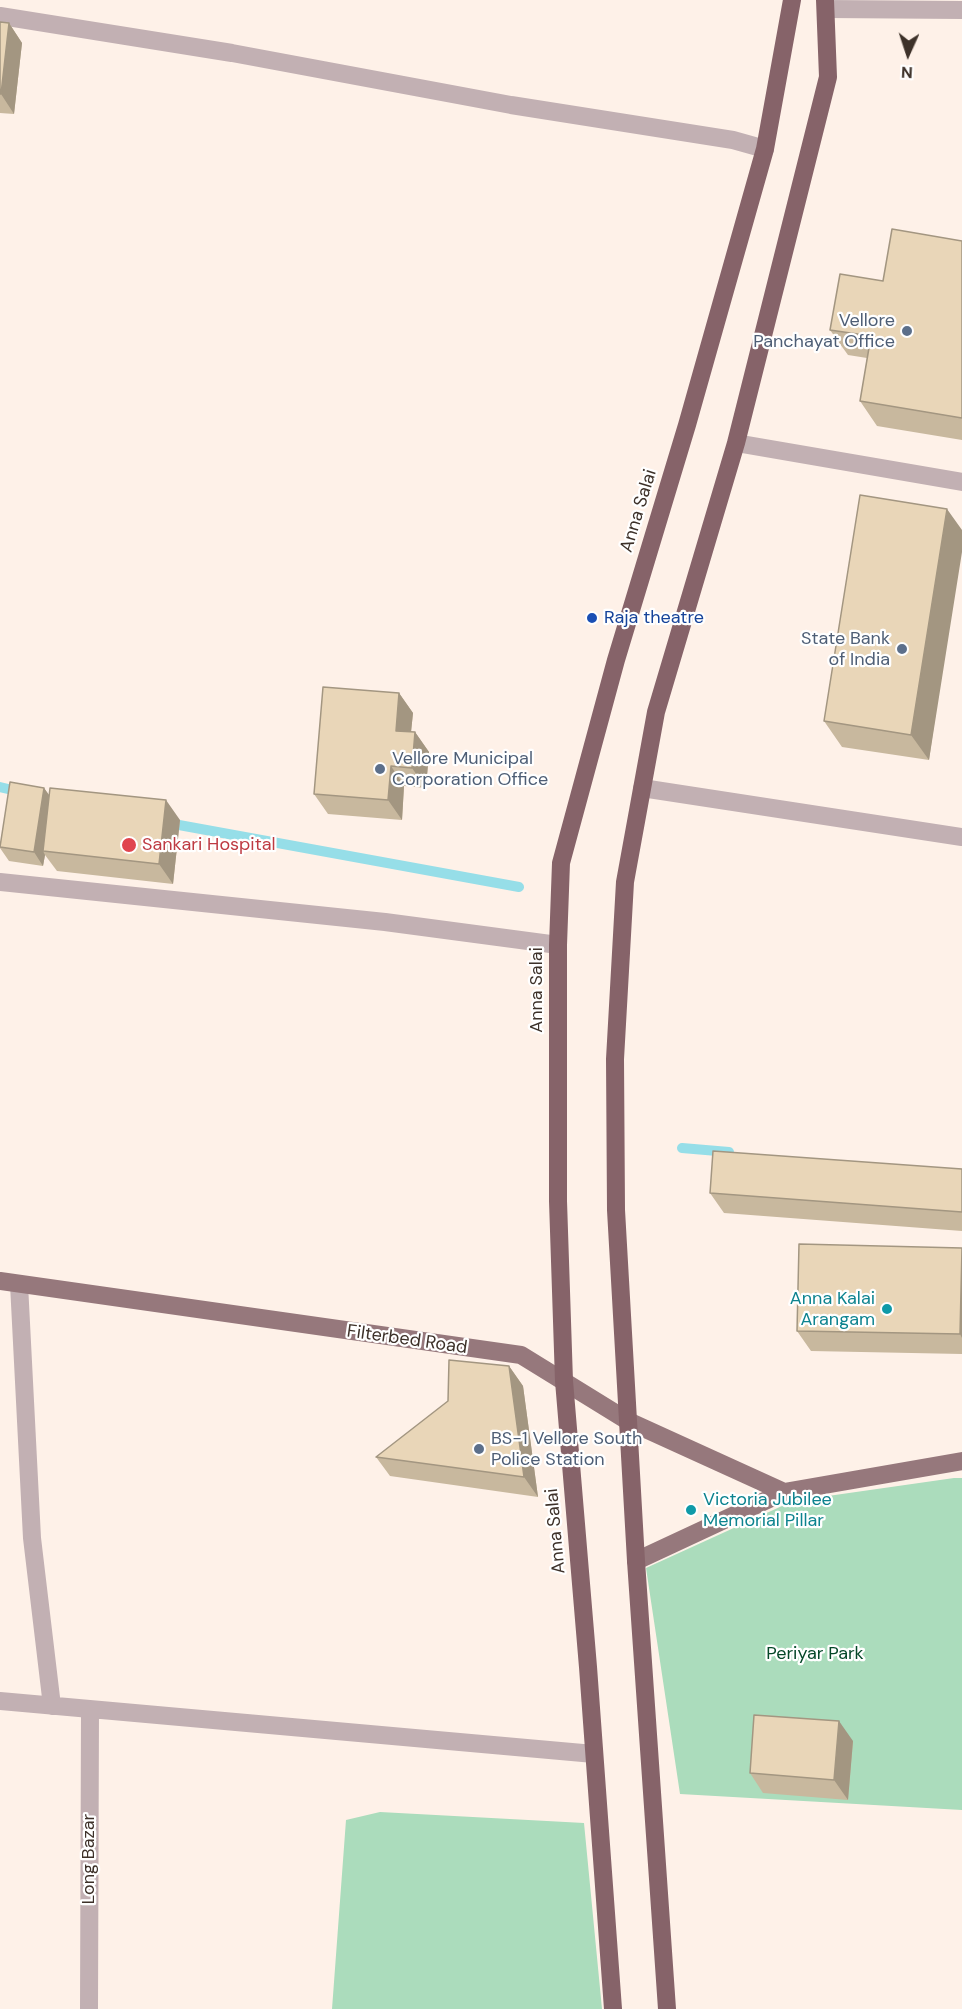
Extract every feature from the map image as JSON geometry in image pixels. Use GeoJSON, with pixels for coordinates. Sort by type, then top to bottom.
{"type":"FeatureCollection","features":[{"type":"Feature","properties":{"kind":"highway","name":"Anna Salai"},"geometry":{"type":"LineString","coordinates":[[613,2009],[564,1381],[558,1201],[558,945],[561,863],[616,660],[687,425],[765,149],[792,0]]}},
{"type":"Feature","properties":{"kind":"highway"},"geometry":{"type":"LineString","coordinates":[[667,2009],[636,1561],[616,1210],[615,1059],[625,882],[656,712],[736,443],[828,77],[826,4]]}},
{"type":"Feature","properties":{"kind":"main road","name":"Filterbed Road"},"geometry":{"type":"LineString","coordinates":[[0,1281],[521,1355],[628,1421],[784,1492]]}},
{"type":"Feature","properties":{"kind":"main road"},"geometry":{"type":"LineString","coordinates":[[636,1561],[784,1492],[962,1461]]}},
{"type":"Feature","properties":{"kind":"street"},"geometry":{"type":"LineString","coordinates":[[826,4],[962,10]]}},
{"type":"Feature","properties":{"kind":"street"},"geometry":{"type":"LineString","coordinates":[[0,16],[232,53],[511,105],[733,140],[765,149]]}},
{"type":"Feature","properties":{"kind":"street"},"geometry":{"type":"LineString","coordinates":[[736,443],[962,482]]}},
{"type":"Feature","properties":{"kind":"street"},"geometry":{"type":"LineString","coordinates":[[642,788],[962,837]]}},
{"type":"Feature","properties":{"kind":"street"},"geometry":{"type":"LineString","coordinates":[[0,882],[385,922],[558,945]]}},
{"type":"Feature","properties":{"kind":"street"},"geometry":{"type":"LineString","coordinates":[[19,1284],[32,1538],[52,1706]]}},
{"type":"Feature","properties":{"kind":"street"},"geometry":{"type":"LineString","coordinates":[[0,1701],[594,1754]]}},
{"type":"Feature","properties":{"kind":"street","name":"Long Bazar"},"geometry":{"type":"LineString","coordinates":[[89,2009],[90,1710]]}},
{"type":"Feature","properties":{"kind":"green space","name":"Periyar Park"},"geometry":{"type":"Polygon","coordinates":[[[962,1478],[962,1810],[680,1794],[646,1568],[793,1501],[962,1478]]]}},
{"type":"Feature","properties":{"kind":"green space"},"geometry":{"type":"Polygon","coordinates":[[[380,1812],[584,1823],[602,2009],[332,2009],[346,1820],[380,1812]]]}},
{"type":"Feature","properties":{"kind":"building"},"geometry":{"type":"Polygon","coordinates":[[[0,22],[9,23],[1,94],[0,94],[0,22]]]}},
{"type":"Feature","properties":{"kind":"building","name":"Vellore Panchayat Office"},"geometry":{"type":"Polygon","coordinates":[[[892,229],[962,241],[962,418],[860,401],[871,336],[830,330],[840,274],[883,281],[892,229]]]}},
{"type":"Feature","properties":{"kind":"building","name":"State Bank of India"},"geometry":{"type":"Polygon","coordinates":[[[860,495],[947,509],[911,735],[824,721],[860,495]]]}},
{"type":"Feature","properties":{"kind":"building","name":"Vellore Municipal Corporation Office"},"geometry":{"type":"Polygon","coordinates":[[[323,687],[399,693],[396,731],[415,732],[412,768],[391,766],[388,800],[314,794],[323,687]]]}},
{"type":"Feature","properties":{"kind":"building"},"geometry":{"type":"Polygon","coordinates":[[[10,782],[44,788],[34,852],[0,847],[10,782]]]}},
{"type":"Feature","properties":{"kind":"building"},"geometry":{"type":"Polygon","coordinates":[[[50,788],[166,800],[159,864],[43,851],[50,788]]]}},
{"type":"Feature","properties":{"kind":"building"},"geometry":{"type":"Polygon","coordinates":[[[713,1151],[962,1169],[962,1212],[710,1193],[713,1151]]]}},
{"type":"Feature","properties":{"kind":"building","name":"Anna Kalai Arangam"},"geometry":{"type":"Polygon","coordinates":[[[799,1244],[962,1248],[960,1334],[797,1331],[799,1244]]]}},
{"type":"Feature","properties":{"kind":"building","name":"BS-1 Vellore South Police Station"},"geometry":{"type":"Polygon","coordinates":[[[449,1360],[509,1366],[524,1477],[376,1457],[448,1401],[449,1360]]]}},
{"type":"Feature","properties":{"kind":"building"},"geometry":{"type":"Polygon","coordinates":[[[754,1715],[839,1721],[834,1780],[750,1773],[754,1715]]]}},
{"type":"Feature","properties":{"kind":"waterway"},"geometry":{"type":"LineString","coordinates":[[0,787],[21,792]]}},
{"type":"Feature","properties":{"kind":"waterway"},"geometry":{"type":"LineString","coordinates":[[168,823],[519,887]]}},
{"type":"Feature","properties":{"kind":"waterway"},"geometry":{"type":"LineString","coordinates":[[682,1148],[729,1152]]}},
{"type":"Feature","properties":{"kind":"place","name":"Vellore Panchayat Office"},"geometry":{"type":"Point","coordinates":[907,331]}},
{"type":"Feature","properties":{"kind":"place","name":"Raja theatre"},"geometry":{"type":"Point","coordinates":[592,618]}},
{"type":"Feature","properties":{"kind":"place","name":"State Bank of India"},"geometry":{"type":"Point","coordinates":[902,649]}},
{"type":"Feature","properties":{"kind":"place","name":"Vellore Municipal Corporation Office"},"geometry":{"type":"Point","coordinates":[380,769]}},
{"type":"Feature","properties":{"kind":"place","name":"Sankari Hospital"},"geometry":{"type":"Point","coordinates":[129,845]}},
{"type":"Feature","properties":{"kind":"place","name":"Anna Kalai Arangam"},"geometry":{"type":"Point","coordinates":[887,1309]}},
{"type":"Feature","properties":{"kind":"place","name":"BS-1 Vellore South Police Station"},"geometry":{"type":"Point","coordinates":[479,1449]}},
{"type":"Feature","properties":{"kind":"place","name":"Victoria Jubilee Memorial Pillar"},"geometry":{"type":"Point","coordinates":[691,1510]}}]}
